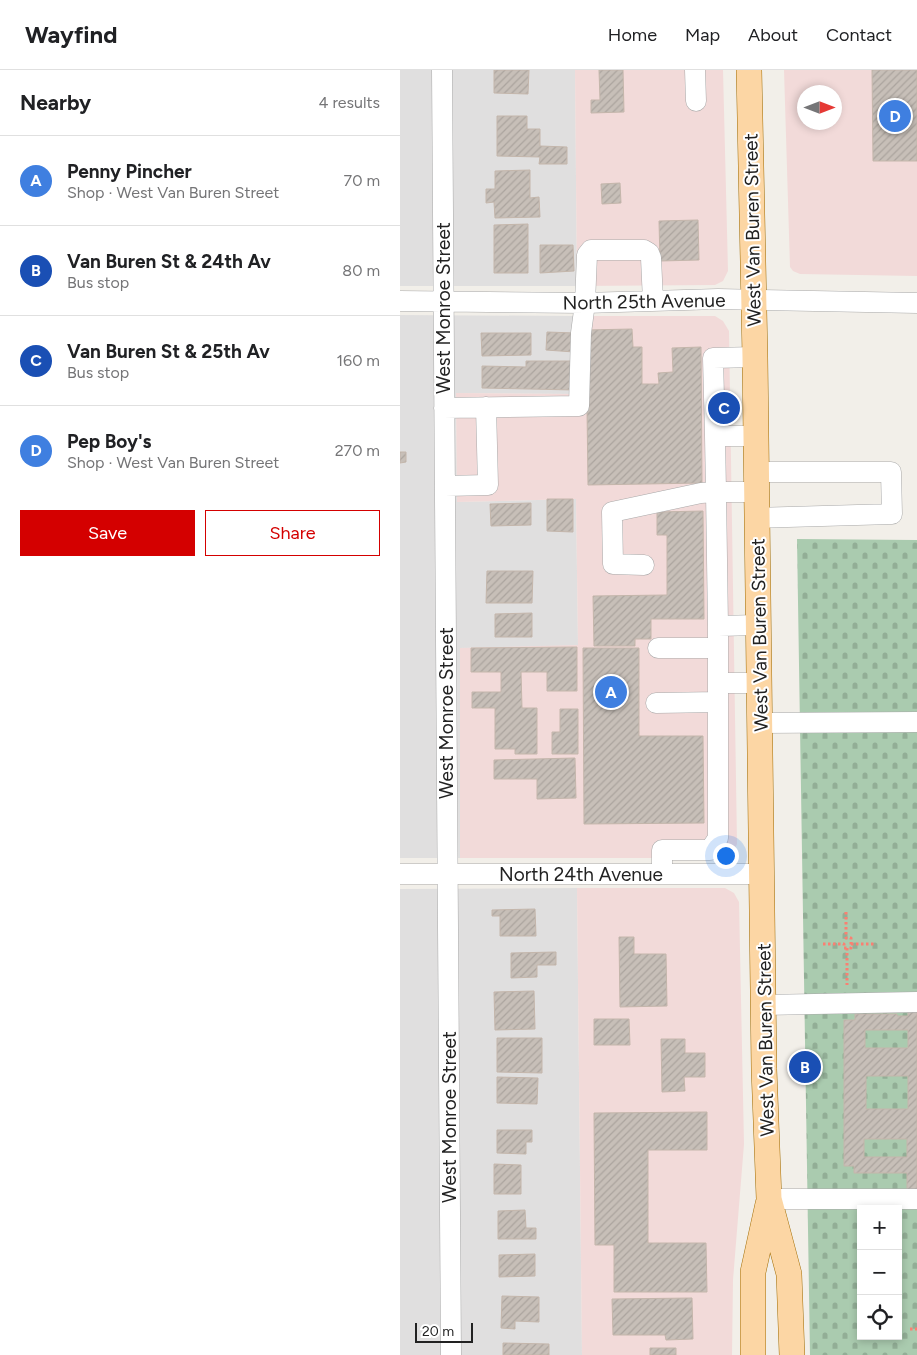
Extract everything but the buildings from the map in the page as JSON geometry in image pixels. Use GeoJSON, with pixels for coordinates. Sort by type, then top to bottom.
{"type":"FeatureCollection","features":[{"type":"Feature","properties":{"kind":"main road","name":"West Van Buren Street"},"geometry":{"type":"LineString","coordinates":[[749,70],[764,1005],[770,1199],[789,1274],[792,1355]]}},
{"type":"Feature","properties":{"kind":"main road","name":"West Van Buren Street"},"geometry":{"type":"LineString","coordinates":[[753,1355],[753,1272],[770,1199]]}},
{"type":"Feature","properties":{"kind":"street","name":"West Monroe Street"},"geometry":{"type":"LineString","coordinates":[[442,70],[451,1355]]}},
{"type":"Feature","properties":{"kind":"street"},"geometry":{"type":"LineString","coordinates":[[696,70],[696,101]]}},
{"type":"Feature","properties":{"kind":"street"},"geometry":{"type":"LineString","coordinates":[[444,408],[579,406],[581,333],[586,303],[587,255],[591,250],[644,250],[650,253],[653,301]]}},
{"type":"Feature","properties":{"kind":"street","name":"North 25th Avenue"},"geometry":{"type":"LineString","coordinates":[[400,301],[586,303],[754,300],[917,303]]}},
{"type":"Feature","properties":{"kind":"street"},"geometry":{"type":"LineString","coordinates":[[711,874],[710,850],[718,838],[718,626],[713,358],[755,357]]}},
{"type":"Feature","properties":{"kind":"street"},"geometry":{"type":"LineString","coordinates":[[445,486],[488,484],[486,407]]}},
{"type":"Feature","properties":{"kind":"street"},"geometry":{"type":"LineString","coordinates":[[715,436],[756,436]]}},
{"type":"Feature","properties":{"kind":"street"},"geometry":{"type":"LineString","coordinates":[[644,565],[613,564],[612,512],[757,482],[891,472],[892,514],[757,518]]}},
{"type":"Feature","properties":{"kind":"street"},"geometry":{"type":"LineString","coordinates":[[718,626],[758,625]]}},
{"type":"Feature","properties":{"kind":"street"},"geometry":{"type":"LineString","coordinates":[[658,648],[718,648]]}},
{"type":"Feature","properties":{"kind":"street"},"geometry":{"type":"LineString","coordinates":[[656,703],[759,683]]}},
{"type":"Feature","properties":{"kind":"street"},"geometry":{"type":"LineString","coordinates":[[760,723],[917,722]]}},
{"type":"Feature","properties":{"kind":"street"},"geometry":{"type":"LineString","coordinates":[[662,874],[662,850],[710,850]]}},
{"type":"Feature","properties":{"kind":"street","name":"North 24th Avenue"},"geometry":{"type":"LineString","coordinates":[[400,874],[762,874]]}},
{"type":"Feature","properties":{"kind":"street"},"geometry":{"type":"LineString","coordinates":[[764,1005],[917,1002]]}},
{"type":"Feature","properties":{"kind":"street"},"geometry":{"type":"LineString","coordinates":[[770,1199],[917,1200]]}},
{"type":"Feature","properties":{"kind":"path"},"geometry":{"type":"LineString","coordinates":[[846,912],[844,948],[847,948],[847,1003]]}},
{"type":"Feature","properties":{"kind":"path"},"geometry":{"type":"LineString","coordinates":[[846,938],[851,938],[851,948],[847,948]]}},
{"type":"Feature","properties":{"kind":"path"},"geometry":{"type":"LineString","coordinates":[[823,944],[844,944]]}},
{"type":"Feature","properties":{"kind":"path"},"geometry":{"type":"LineString","coordinates":[[851,944],[874,944]]}},
{"type":"Feature","properties":{"kind":"path"},"geometry":{"type":"LineString","coordinates":[[910,1328],[917,1329]]}},
{"type":"Feature","properties":{"kind":"shaded area"},"geometry":{"type":"Polygon","coordinates":[[[400,70],[575,70],[577,286],[400,286],[400,70]]]}},
{"type":"Feature","properties":{"kind":"shaded area"},"geometry":{"type":"Polygon","coordinates":[[[575,70],[723,70],[728,271],[723,281],[715,285],[577,286],[575,70]]]}},
{"type":"Feature","properties":{"kind":"shaded area"},"geometry":{"type":"Polygon","coordinates":[[[784,70],[917,70],[917,276],[800,274],[793,271],[790,267],[784,70]]]}},
{"type":"Feature","properties":{"kind":"shaded area"},"geometry":{"type":"Polygon","coordinates":[[[400,315],[575,316],[574,394],[456,393],[457,502],[576,499],[578,646],[460,648],[460,858],[400,858],[400,315]]]}},
{"type":"Feature","properties":{"kind":"shaded area"},"geometry":{"type":"Polygon","coordinates":[[[575,316],[715,316],[723,321],[729,331],[737,844],[733,853],[724,858],[460,858],[460,648],[578,645],[576,499],[457,502],[456,393],[574,394],[575,316]]]}},
{"type":"Feature","properties":{"kind":"shaded area"},"geometry":{"type":"Polygon","coordinates":[[[577,888],[582,1355],[400,1355],[400,889],[577,888]]]}},
{"type":"Feature","properties":{"kind":"shaded area"},"geometry":{"type":"Polygon","coordinates":[[[577,888],[725,888],[734,893],[739,902],[744,1144],[733,1280],[732,1355],[582,1355],[577,888]]]}},
{"type":"Feature","properties":{"kind":"green space"},"geometry":{"type":"Polygon","coordinates":[[[797,539],[917,540],[917,1355],[810,1355],[797,539]]]}},
{"type":"Feature","properties":{"kind":"place","name":"Pep Boy's"},"geometry":{"type":"Point","coordinates":[895,116]}},
{"type":"Feature","properties":{"kind":"place","name":"Van Buren St & 25th Av"},"geometry":{"type":"Point","coordinates":[724,408]}},
{"type":"Feature","properties":{"kind":"place","name":"Penny Pincher"},"geometry":{"type":"Point","coordinates":[611,692]}},
{"type":"Feature","properties":{"kind":"place","name":"Van Buren St & 24th Av"},"geometry":{"type":"Point","coordinates":[805,1067]}}]}
